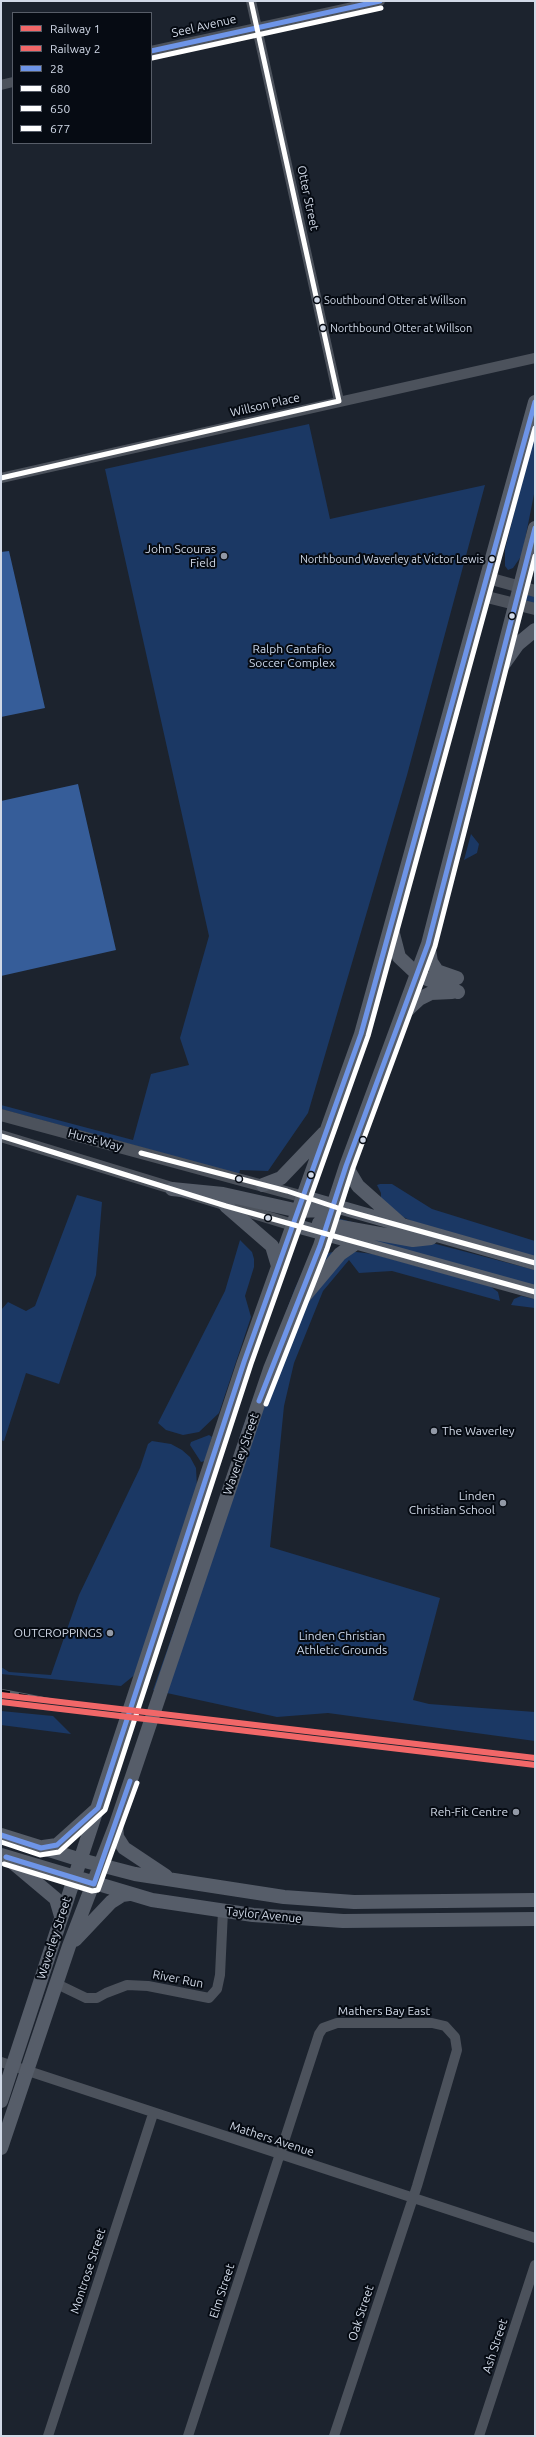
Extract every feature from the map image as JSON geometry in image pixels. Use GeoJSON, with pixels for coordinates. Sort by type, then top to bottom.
{"type":"FeatureCollection","features":[{"type":"Feature","properties":{"kind":"main road","name":"Waverley Street"},"geometry":{"type":"LineString","coordinates":[[1,2101],[7,2064],[81,1860],[244,1362],[361,1034],[390,925],[488,578],[535,402]]}},
{"type":"Feature","properties":{"kind":"main road","name":"Waverley Street"},"geometry":{"type":"LineString","coordinates":[[1,2148],[69,1946],[116,1824],[265,1383],[325,1229],[346,1166],[404,1014],[428,944],[534,533]]}},
{"type":"Feature","properties":{"kind":"main road"},"geometry":{"type":"LineString","coordinates":[[534,533],[535,560]]}},
{"type":"Feature","properties":{"kind":"main road"},"geometry":{"type":"LineString","coordinates":[[498,672],[518,644],[535,630]]}},
{"type":"Feature","properties":{"kind":"main road"},"geometry":{"type":"LineString","coordinates":[[390,925],[399,957],[418,974],[458,992],[431,993],[419,999],[404,1014]]}},
{"type":"Feature","properties":{"kind":"main road"},"geometry":{"type":"LineString","coordinates":[[428,944],[431,962],[437,971],[457,978]]}},
{"type":"Feature","properties":{"kind":"main road"},"geometry":{"type":"LineString","coordinates":[[263,1185],[281,1178],[327,1130]]}},
{"type":"Feature","properties":{"kind":"main road"},"geometry":{"type":"LineString","coordinates":[[346,1166],[358,1186],[405,1228]]}},
{"type":"Feature","properties":{"kind":"main road"},"geometry":{"type":"LineString","coordinates":[[172,1189],[223,1194],[298,1210],[322,1210],[333,1206]]}},
{"type":"Feature","properties":{"kind":"main road"},"geometry":{"type":"LineString","coordinates":[[304,1197],[405,1228],[535,1263]]}},
{"type":"Feature","properties":{"kind":"main road"},"geometry":{"type":"LineString","coordinates":[[226,1206],[272,1246],[278,1266]]}},
{"type":"Feature","properties":{"kind":"main road"},"geometry":{"type":"LineString","coordinates":[[293,1225],[413,1240],[440,1237]]}},
{"type":"Feature","properties":{"kind":"main road"},"geometry":{"type":"LineString","coordinates":[[325,1229],[356,1243],[535,1292]]}},
{"type":"Feature","properties":{"kind":"main road"},"geometry":{"type":"LineString","coordinates":[[292,1312],[340,1254],[356,1243]]}},
{"type":"Feature","properties":{"kind":"main road"},"geometry":{"type":"LineString","coordinates":[[42,1848],[57,1846],[98,1808]]}},
{"type":"Feature","properties":{"kind":"main road"},"geometry":{"type":"LineString","coordinates":[[116,1824],[117,1837],[124,1848],[153,1869],[176,1881]]}},
{"type":"Feature","properties":{"kind":"main road","name":"Taylor Avenue"},"geometry":{"type":"LineString","coordinates":[[1,1835],[100,1866],[176,1881],[284,1898],[334,1902],[535,1900]]}},
{"type":"Feature","properties":{"kind":"main road"},"geometry":{"type":"LineString","coordinates":[[4,1856],[56,1899],[61,1916]]}},
{"type":"Feature","properties":{"kind":"main road","name":"Taylor Avenue"},"geometry":{"type":"LineString","coordinates":[[4,1856],[129,1894],[223,1911],[284,1918],[335,1921],[535,1919]]}},
{"type":"Feature","properties":{"kind":"main road"},"geometry":{"type":"LineString","coordinates":[[69,1946],[111,1902],[122,1895],[129,1894]]}},
{"type":"Feature","properties":{"kind":"street","name":"Otter Street"},"geometry":{"type":"LineString","coordinates":[[252,1],[339,401]]}},
{"type":"Feature","properties":{"kind":"street","name":"Seel Avenue"},"geometry":{"type":"LineString","coordinates":[[152,51],[380,1]]}},
{"type":"Feature","properties":{"kind":"street"},"geometry":{"type":"LineString","coordinates":[[1,85],[12,82]]}},
{"type":"Feature","properties":{"kind":"street","name":"Willson Place"},"geometry":{"type":"LineString","coordinates":[[1,478],[535,358]]}},
{"type":"Feature","properties":{"kind":"street"},"geometry":{"type":"LineString","coordinates":[[488,578],[535,591]]}},
{"type":"Feature","properties":{"kind":"street"},"geometry":{"type":"LineString","coordinates":[[483,596],[535,609]]}},
{"type":"Feature","properties":{"kind":"street","name":"Hurst Way"},"geometry":{"type":"LineString","coordinates":[[1,1115],[304,1197]]}},
{"type":"Feature","properties":{"kind":"street","name":"Hurst Way"},"geometry":{"type":"LineString","coordinates":[[1,1136],[114,1169],[226,1206],[293,1225]]}},
{"type":"Feature","properties":{"kind":"street","name":"River Run"},"geometry":{"type":"LineString","coordinates":[[57,1984],[86,1998],[97,1998],[127,1985],[148,1986],[209,1998],[217,1989],[220,1974],[223,1911]]}},
{"type":"Feature","properties":{"kind":"street","name":"Mathers Bay East"},"geometry":{"type":"LineString","coordinates":[[281,2155],[315,2042],[323,2028],[337,2023],[432,2023],[445,2026],[455,2037],[456,2050],[413,2198]]}},
{"type":"Feature","properties":{"kind":"street","name":"Mathers Avenue"},"geometry":{"type":"LineString","coordinates":[[7,2064],[153,2114],[535,2238]]}},
{"type":"Feature","properties":{"kind":"street","name":"Montrose Street"},"geometry":{"type":"LineString","coordinates":[[48,2436],[153,2114]]}},
{"type":"Feature","properties":{"kind":"street","name":"Elm Street"},"geometry":{"type":"LineString","coordinates":[[188,2436],[281,2155]]}},
{"type":"Feature","properties":{"kind":"street","name":"Oak Street"},"geometry":{"type":"LineString","coordinates":[[334,2436],[413,2198]]}},
{"type":"Feature","properties":{"kind":"street","name":"Ash Street"},"geometry":{"type":"LineString","coordinates":[[479,2436],[535,2265]]}},
{"type":"Feature","properties":{"kind":"green space"},"geometry":{"type":"Polygon","coordinates":[[[535,422],[535,489],[522,555],[513,568],[508,570],[505,566],[505,549],[530,451],[535,422]]]}},
{"type":"Feature","properties":{"kind":"green space","name":"Ralph Cantafio Soccer Complex"},"geometry":{"type":"Polygon","coordinates":[[[309,424],[330,519],[485,485],[407,775],[308,1113],[268,1171],[240,1170],[239,1174],[1,1109],[1,1105],[133,1140],[151,1074],[189,1065],[180,1038],[209,936],[105,469],[309,424]]]}},
{"type":"Feature","properties":{"kind":"green space"},"geometry":{"type":"Polygon","coordinates":[[[520,587],[535,591],[535,609],[516,604],[520,587]]]}},
{"type":"Feature","properties":{"kind":"green space"},"geometry":{"type":"Polygon","coordinates":[[[471,834],[479,844],[477,853],[464,860],[471,834]]]}},
{"type":"Feature","properties":{"kind":"green space"},"geometry":{"type":"Polygon","coordinates":[[[392,1184],[432,1209],[535,1241],[535,1257],[418,1224],[403,1217],[381,1199],[381,1193],[377,1185],[392,1184]]]}},
{"type":"Feature","properties":{"kind":"green space"},"geometry":{"type":"Polygon","coordinates":[[[77,1195],[102,1202],[96,1275],[59,1384],[26,1373],[4,1441],[1,1440],[1,1310],[8,1302],[26,1311],[35,1306],[77,1195]]]}},
{"type":"Feature","properties":{"kind":"green space"},"geometry":{"type":"Polygon","coordinates":[[[337,1218],[535,1270],[535,1286],[334,1230],[337,1218]]]}},
{"type":"Feature","properties":{"kind":"green space"},"geometry":{"type":"Polygon","coordinates":[[[240,1240],[252,1252],[254,1259],[254,1267],[245,1296],[251,1317],[219,1413],[199,1432],[183,1435],[166,1430],[158,1423],[225,1291],[240,1240]]]}},
{"type":"Feature","properties":{"kind":"green space","name":"Linden Christian Athletic Grounds"},"geometry":{"type":"Polygon","coordinates":[[[340,1250],[373,1254],[490,1286],[498,1292],[500,1301],[392,1271],[359,1273],[349,1260],[323,1291],[294,1363],[284,1406],[270,1547],[440,1598],[413,1700],[429,1704],[535,1712],[535,1741],[328,1713],[277,1717],[153,1690],[223,1491],[243,1427],[295,1288],[300,1278],[316,1261],[325,1254],[340,1250]]]}},
{"type":"Feature","properties":{"kind":"green space"},"geometry":{"type":"Polygon","coordinates":[[[521,1296],[535,1299],[535,1308],[511,1305],[514,1299],[521,1296]]]}},
{"type":"Feature","properties":{"kind":"green space"},"geometry":{"type":"Polygon","coordinates":[[[209,1435],[212,1437],[205,1461],[201,1462],[190,1445],[191,1442],[209,1435]]]}},
{"type":"Feature","properties":{"kind":"green space"},"geometry":{"type":"Polygon","coordinates":[[[152,1441],[171,1444],[182,1450],[190,1457],[196,1468],[197,1487],[137,1673],[121,1686],[1,1674],[1,1667],[9,1672],[51,1675],[79,1595],[140,1468],[148,1444],[152,1441]]]}},
{"type":"Feature","properties":{"kind":"green space"},"geometry":{"type":"Polygon","coordinates":[[[1,1711],[53,1716],[71,1734],[1,1725],[1,1711]]]}},
{"type":"Feature","properties":{"kind":"shaded area"},"geometry":{"type":"Polygon","coordinates":[[[9,551],[45,708],[1,717],[1,552],[9,551]]]}},
{"type":"Feature","properties":{"kind":"shaded area"},"geometry":{"type":"Polygon","coordinates":[[[78,784],[116,950],[1,976],[1,801],[78,784]]]}},
{"type":"Feature","properties":{"kind":"railway"},"geometry":{"type":"LineString","coordinates":[[1,1691],[53,1701]]}},
{"type":"Feature","properties":{"kind":"rail line","name":"2"},"geometry":{"type":"LineString","coordinates":[[1,1695],[535,1758]]}},
{"type":"Feature","properties":{"kind":"rail line","name":"1"},"geometry":{"type":"LineString","coordinates":[[1,1702],[535,1765]]}},
{"type":"Feature","properties":{"kind":"transit line","name":"650"},"geometry":{"type":"LineString","coordinates":[[251,1],[339,401]]}},
{"type":"Feature","properties":{"kind":"transit line","name":"28"},"geometry":{"type":"LineString","coordinates":[[152,51],[380,1]]}},
{"type":"Feature","properties":{"kind":"transit line","name":"680"},"geometry":{"type":"LineString","coordinates":[[152,58],[381,8]]}},
{"type":"Feature","properties":{"kind":"transit line","name":"650"},"geometry":{"type":"LineString","coordinates":[[1,478],[339,401]]}},
{"type":"Feature","properties":{"kind":"transit line","name":"28"},"geometry":{"type":"LineString","coordinates":[[1,1835],[41,1848],[57,1845],[98,1808],[244,1362],[361,1034],[535,402]]}},
{"type":"Feature","properties":{"kind":"transit line","name":"680"},"geometry":{"type":"LineString","coordinates":[[1,1842],[40,1855],[59,1852],[105,1810],[251,1364],[368,1036],[535,428]]}},
{"type":"Feature","properties":{"kind":"transit line","name":"28"},"geometry":{"type":"LineString","coordinates":[[259,1401],[320,1246],[346,1166],[428,944],[535,528]]}},
{"type":"Feature","properties":{"kind":"transit line","name":"680"},"geometry":{"type":"LineString","coordinates":[[266,1404],[327,1249],[353,1168],[435,946],[535,556]]}},
{"type":"Feature","properties":{"kind":"transit line","name":"677"},"geometry":{"type":"LineString","coordinates":[[1,1136],[226,1206],[535,1292]]}},
{"type":"Feature","properties":{"kind":"transit line","name":"677"},"geometry":{"type":"LineString","coordinates":[[141,1153],[287,1191],[347,1211],[535,1263]]}},
{"type":"Feature","properties":{"kind":"transit line","name":"28"},"geometry":{"type":"LineString","coordinates":[[6,1857],[94,1884],[130,1781]]}},
{"type":"Feature","properties":{"kind":"transit line","name":"680"},"geometry":{"type":"LineString","coordinates":[[4,1864],[92,1891],[98,1890],[137,1783]]}},
{"type":"Feature","properties":{"kind":"place","name":"Southbound Otter at Willson"},"geometry":{"type":"Point","coordinates":[317,300]}},
{"type":"Feature","properties":{"kind":"place","name":"Northbound Otter at Willson"},"geometry":{"type":"Point","coordinates":[323,328]}},
{"type":"Feature","properties":{"kind":"place","name":"John Scouras Field"},"geometry":{"type":"Point","coordinates":[224,556]}},
{"type":"Feature","properties":{"kind":"place","name":"Northbound Waverley at Victor Lewis"},"geometry":{"type":"Point","coordinates":[492,559]}},
{"type":"Feature","properties":{"kind":"place","name":"The Waverley"},"geometry":{"type":"Point","coordinates":[434,1431]}},
{"type":"Feature","properties":{"kind":"place","name":"Linden Christian School"},"geometry":{"type":"Point","coordinates":[503,1503]}},
{"type":"Feature","properties":{"kind":"place","name":"OUTCROPPINGS"},"geometry":{"type":"Point","coordinates":[110,1633]}},
{"type":"Feature","properties":{"kind":"place","name":"Reh-Fit Centre"},"geometry":{"type":"Point","coordinates":[516,1812]}}]}
